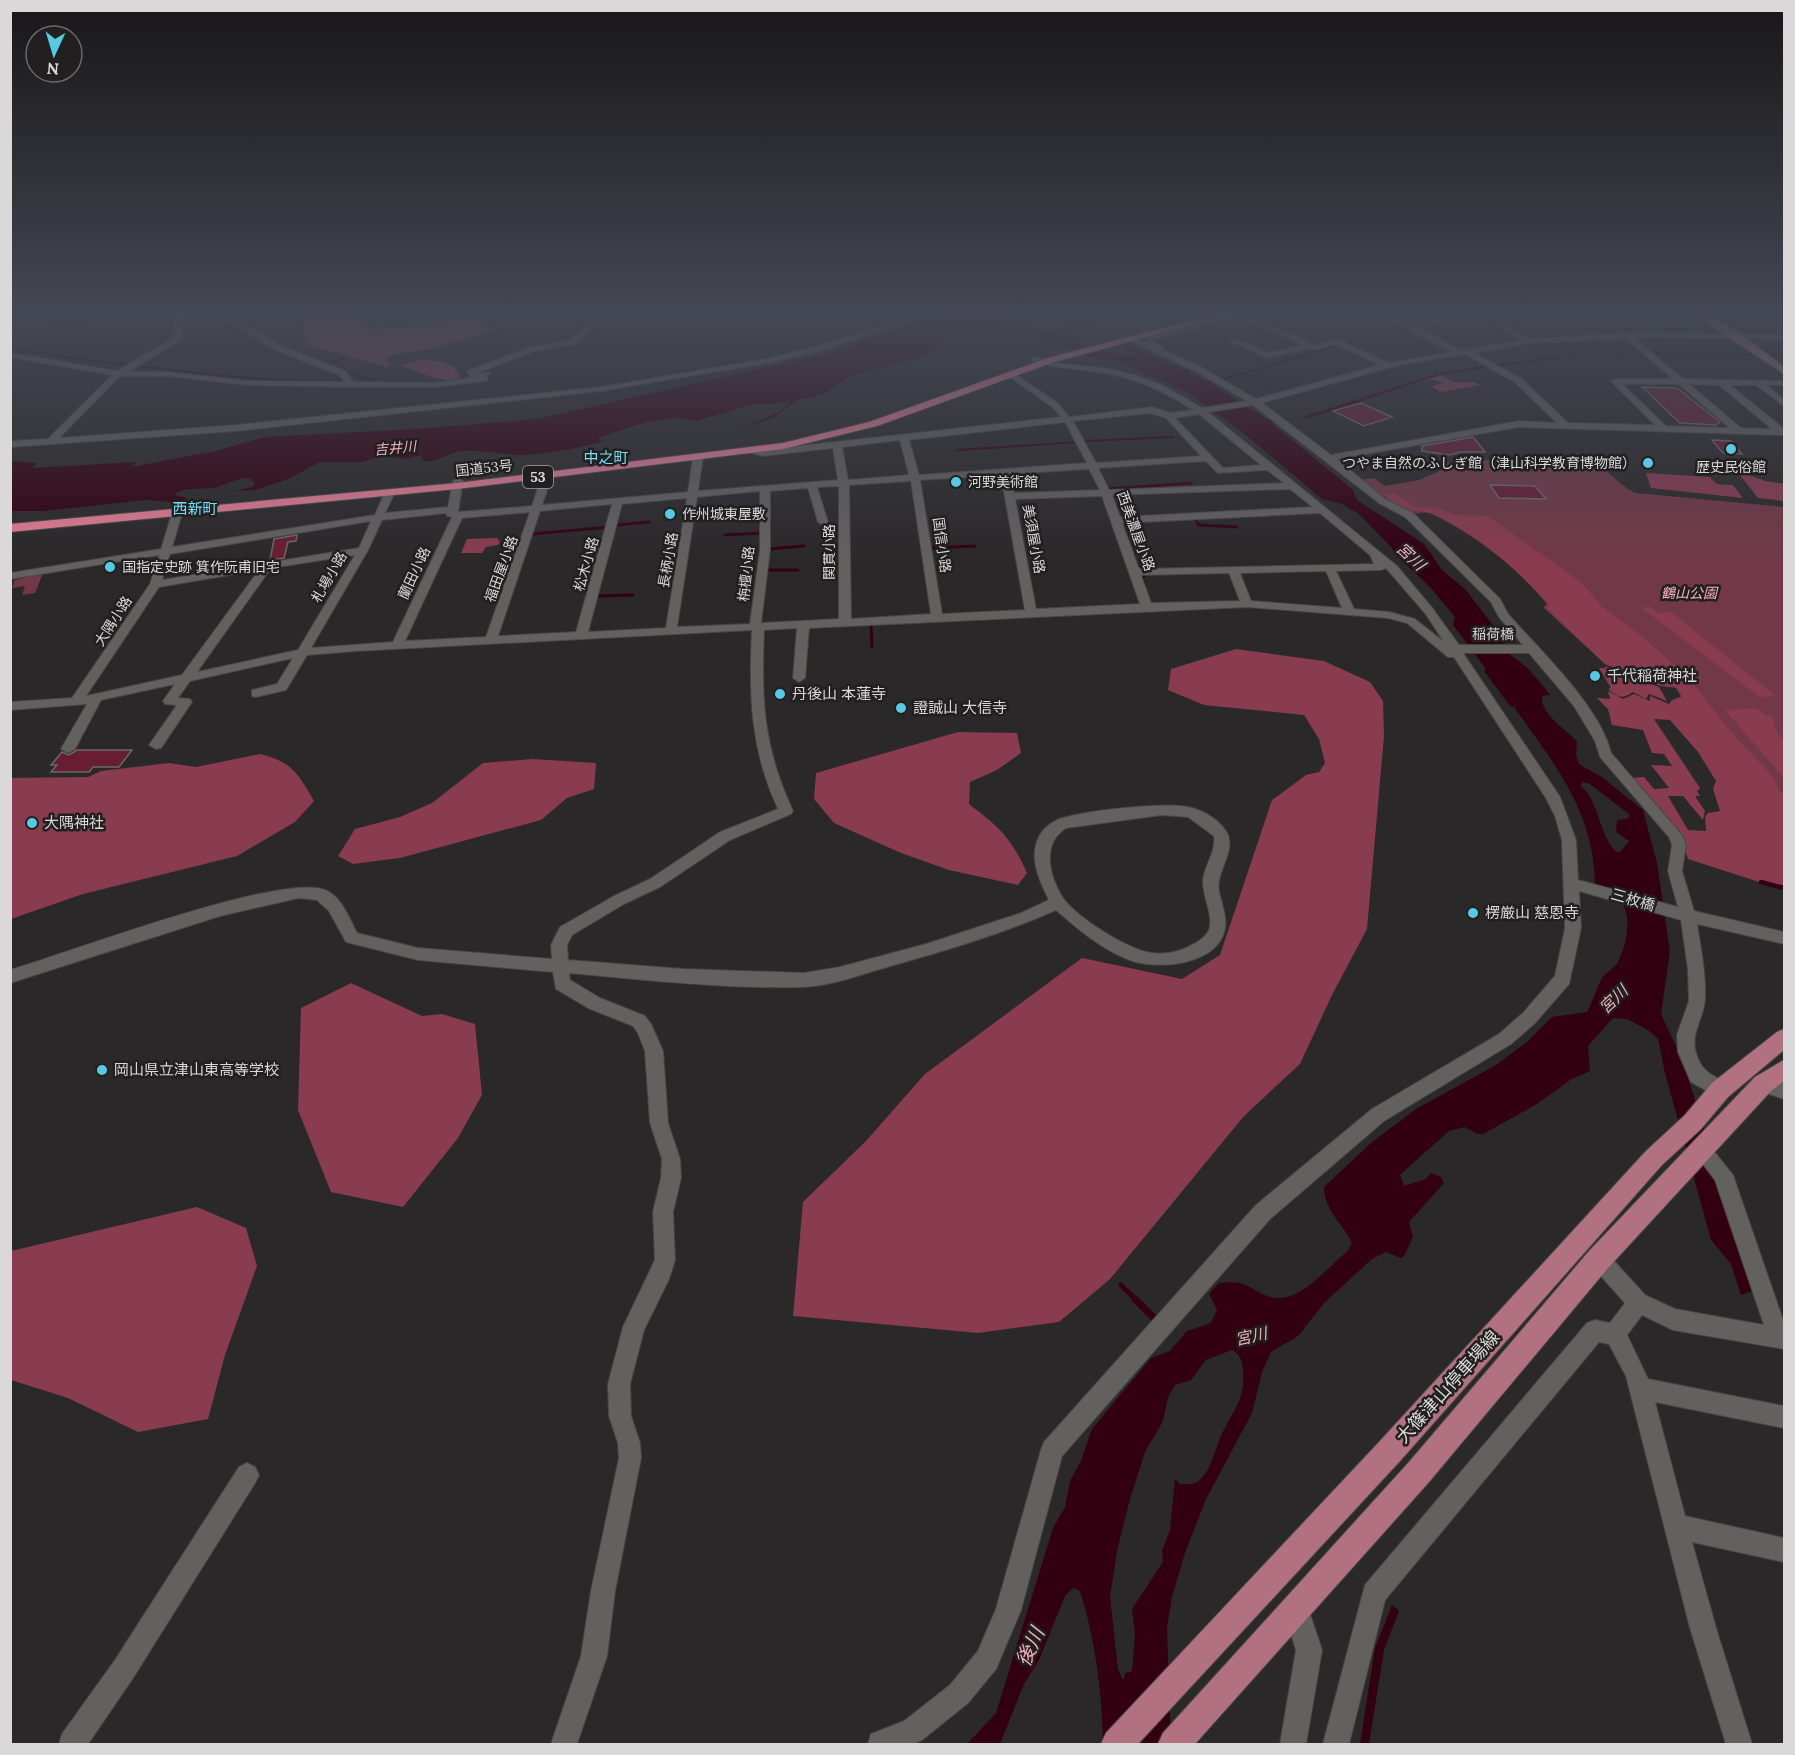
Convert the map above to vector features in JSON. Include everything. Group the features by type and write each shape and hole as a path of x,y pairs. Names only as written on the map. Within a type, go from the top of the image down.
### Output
{"highway":[{"name":"国道53号","path":"10,525 390,492 736,448 806,436 875,418 939,396"},
{"name":"国道53号","path":"177,510 547,476 748,451 808,441 873,424 948,396"}],"main road":[{"name":"大篠津山停車場線","path":"1117,1744 1266,1585 1654,1158 1694,1122 1720,1090 1785,1038"},
{"name":"大篠津山停車場線","path":"1174,1744 1426,1464 1599,1259 1702,1151 1774,1087 1785,1069"}],"street":[{"path":"51,441 96,396"},
{"path":"10,444 289,423 538,396"},
{"path":"1039,396 1067,418"},
{"path":"881,1744 913,1731 959,1694 987,1660 1008,1610 1052,1450 1263,1212 1378,1115 1505,1039 1529,1018 1563,979 1573,928 1576,884 1569,840 1562,816 1553,797 1494,706 1410,586 1322,510 1179,396"},
{"path":"1244,396 1329,458 1382,501 1409,515 1496,601 1503,615 1579,704 1612,763 1675,835 1679,845 1675,872 1686,915 1697,1001 1686,1035 1687,1052 1697,1076 1720,1090"},
{"path":"1168,416 1255,402 1277,396"},
{"path":"1535,396 1564,424"},
{"path":"1630,396 1663,428"},
{"path":"1698,396 1738,430"},
{"path":"1738,396 1779,431 1785,441"},
{"path":"748,451 763,453 1152,410 1168,416 1221,471 1268,467"},
{"name":"西美濃屋小路","path":"1067,418 1095,466 1147,607"},
{"path":"1329,458 1510,425 1564,424 1779,431"},
{"name":"国信小路","path":"904,437 916,478 937,616"},
{"name":"関貫小路","path":"837,445 844,483 845,621"},
{"name":"長柄小路","path":"671,630 698,457"},
{"path":"10,576 379,517 538,508 765,488 1206,458"},
{"name":"美須屋小路","path":"1005,472 1031,613"},
{"name":"福田屋小路","path":"491,639 538,508 547,476"},
{"name":"蘭田小路","path":"398,644 455,512 457,483"},
{"path":"812,485 814,501 819,506 823,522"},
{"path":"1011,496 1292,486"},
{"name":"栴檀小路","path":"559,964 559,945 566,931 619,900 655,883 725,836 786,811 772,785 756,717 757,627 765,549 765,488"},
{"name":"札場小路","path":"256,693 282,687 363,550 390,492"},
{"name":"松木小路","path":"581,635 618,501"},
{"name":"大隅小路","path":"76,702 155,584 177,510"},
{"path":"1116,520 1322,510"},
{"path":"155,584 363,550"},
{"path":"1134,572 1381,567 1375,555"},
{"path":"156,745 186,702 169,700 268,565"},
{"path":"1330,569 1349,611"},
{"path":"1233,570 1247,604"},
{"path":"10,706 76,702 303,652 491,639 1147,607 1247,604 1349,611 1405,618 1456,651"},
{"path":"799,678 803,625"},
{"name":"稲荷橋","path":"1456,651 1531,649"},
{"path":"69,748 96,698"},
{"path":"1150,811 1189,812 1215,828 1221,837 1221,853 1212,870 1210,885 1219,923 1216,934 1207,946 1179,958 1150,961 1124,952 1095,934 1058,903 1047,880 1042,843 1049,830 1062,824 1150,811"},
{"name":"三枚橋","path":"1576,884 1686,915 1785,938"},
{"path":"10,978 131,937 272,896 301,892 320,893 331,903 352,938 370,945 418,954 683,976 804,980 840,974 926,950 1026,917 1058,903"},
{"path":"559,964 562,984 568,990 639,1021 651,1038 659,1123 672,1169 663,1212 663,1266 633,1327 619,1384 620,1416 629,1443 630,1458 603,1591 594,1656 564,1744"},
{"path":"1702,1151 1723,1175 1782,1339"},
{"path":"1599,1259 1638,1302 1673,1319 1782,1339"},
{"path":"1615,1334 1638,1302"},
{"path":"1336,1744 1374,1594 1595,1331 1615,1334"},
{"path":"1615,1334 1636,1373 1676,1526 1739,1744"},
{"path":"1639,1388 1785,1417"},
{"path":"72,1744 124,1670 247,1475"},
{"path":"1676,1526 1785,1550"},
{"path":"1286,1621 1309,1650 1293,1744"}],"green space":[{"name":"鶴山公園","path":"1479,460 1588,462 1595,464 1636,493 1784,507 1784,884 1676,688 1660,686 1605,664 1543,607 1547,604 1522,577 1480,542 1432,514 1410,513 1396,507 1360,480 1374,478 1385,486 1419,480 1444,469 1444,463"},
{"path":"43,573 35,593 22,595 25,586 12,588 15,580"}],"shaded area":[{"path":"1736,470 1765,481 1784,484 1784,501 1758,498"},
{"path":"1646,473 1710,477 1717,484 1733,485 1743,498 1651,488"},
{"path":"1395,493 1415,507 1437,508 1455,515 1488,516 1583,584 1602,607 1639,634 1686,675 1732,733 1773,777 1784,798 1784,890 1688,859 1681,837 1629,778 1644,777 1654,789 1669,788 1651,765 1672,766 1664,754 1652,753 1643,730 1612,725 1608,709 1597,698 1610,699 1608,691 1623,699 1634,694 1650,701 1650,696 1669,704 1672,700 1683,696 1676,687 1659,685 1605,664 1546,607 1549,605 1498,555 1469,534 1438,516 1402,507 1385,494","holes":["1654,719 1670,720 1698,752 1716,781 1713,789 1720,811 1708,813 1705,817 1706,831 1688,830 1668,796 1683,796 1703,820 1705,811 1695,796 1700,796 1697,791 1700,788"]},
{"path":"497,538 500,542 498,545 486,547 482,553 461,553 467,539"},
{"path":"1649,606 1657,613 1671,612 1776,696 1759,697 1642,608"},
{"path":"1236,649 1324,661 1370,682 1383,701 1384,736 1367,929 1332,995 1300,1064 1244,1116 1110,1279 1059,1322 978,1333 793,1316 803,1202 866,1141 925,1074 1082,958 1182,979 1220,955 1272,800 1306,775 1319,772 1325,763 1319,739 1304,715 1204,705 1168,690 1171,669"},
{"path":"1605,666 1659,687 1667,701 1649,694 1646,699 1633,692 1623,697 1617,696 1608,689 1611,688 1599,668 1606,668"},
{"path":"1756,708 1767,716 1772,715 1776,730 1784,742 1784,778 1725,710"},
{"path":"958,732 1017,733 1021,753 997,770 970,782 969,804 1010,841 1027,873 1018,885 949,870 901,853 834,823 814,799 816,773"},
{"path":"260,754 280,761 293,770 314,801 295,822 237,856 83,894 11,919 10,778 88,777 101,771 169,763 196,767"},
{"path":"533,759 596,763 594,789 567,798 541,820 400,858 353,864 338,856 355,829 400,817 432,803 483,763"},
{"path":"351,983 422,1016 442,1014 475,1024 482,1095 458,1138 403,1207 331,1192 298,1110 301,1008"},
{"path":"197,1207 246,1228 257,1266 225,1355 208,1419 138,1432 68,1398 11,1380 11,1251"}],"water":[{"name":"吉井川","path":"640,396 816,396 797,400 775,417 737,431 781,411 790,402 751,405 696,421 677,418 647,422 599,437 601,442 546,453 520,455 471,451 457,452 430,461 421,459 422,455 406,459 382,456 362,462 320,462 288,479 255,490 235,491 252,487 255,483 250,478 212,488 184,490 174,495 187,498 183,503 145,500 45,511 11,511 11,461 37,463 32,468 136,462 131,467 215,451 265,437 414,429 537,419"},
{"path":"1192,396 1230,396 1274,421 1270,422 1352,489 1357,500 1424,544 1442,570 1465,589 1505,641 1503,648 1529,669 1550,695 1542,696 1545,710 1577,742 1576,755 1579,764 1603,778 1643,810 1657,863 1670,951 1661,1014 1682,1059 1756,1290 1741,1295 1731,1264 1711,1240 1665,1073 1658,1039 1648,1030 1627,1019 1613,1018 1588,1046 1590,1071 1570,1080 1537,1104 1483,1134 1478,1134 1465,1127 1449,1131 1400,1175 1404,1186 1426,1179 1431,1173 1441,1177 1444,1183 1409,1222 1413,1237 1404,1256 1401,1258 1386,1252 1372,1259 1325,1302 1298,1336 1271,1352 1262,1372 1252,1413 1206,1499 1185,1553 1172,1597 1167,1628 1171,1744 1103,1744 1100,1688 1095,1652 1082,1597 1079,1590 1073,1588 1065,1596 1039,1660 1024,1684 1000,1744 967,1744 996,1713 1053,1528 1065,1507 1070,1481 1081,1461 1092,1429 1151,1358 1170,1351 1187,1331 1211,1323 1217,1310 1209,1294 1219,1283 1240,1283 1267,1296 1278,1298 1289,1296 1311,1284 1348,1251 1352,1243 1330,1210 1324,1187 1372,1142 1416,1109 1496,1065 1528,1041 1552,1017 1587,1012 1602,978 1618,962 1626,939 1627,922 1624,906 1619,900 1595,885 1588,834 1570,790 1544,749 1514,707 1511,707 1484,671 1486,669 1453,625 1455,617 1430,587 1395,554 1359,514 1342,504 1322,499 1241,431","holes":["1582,782 1590,784 1630,815 1627,819 1617,820 1616,832 1629,841 1620,852 1616,852 1605,835 1592,800 1581,786","1232,1350 1237,1353 1243,1366 1240,1400 1223,1431 1210,1466 1204,1475 1199,1481 1191,1484 1180,1484 1175,1479 1170,1530 1162,1551 1163,1562 1132,1609 1135,1634 1132,1671 1126,1673 1123,1680 1118,1669 1110,1597 1117,1551 1145,1452 1163,1421 1168,1397 1175,1385 1191,1380 1206,1360"]},
{"path":"1368,396 1377,396 1307,419 1302,417"},
{"path":"1392,1605 1399,1611 1384,1650 1369,1744 1360,1744 1375,1648"}],"building":[{"path":"1651,396 1687,396 1720,422 1716,425 1680,423"},
{"path":"1361,403 1392,417 1364,426 1333,411"},
{"path":"1473,437 1485,452 1461,452 1449,455 1422,451 1422,446"},
{"path":"1712,440 1731,441 1742,454 1723,453"},
{"path":"1490,485 1535,486 1546,499 1499,498"},
{"path":"297,535 296,541 288,542 284,558 270,560 274,539"},
{"path":"77,750 132,750 119,767 93,767 89,772 51,772 57,765 51,765 62,752 69,755"}],"waterway":[{"path":"1085,441 1173,437"},
{"path":"958,450 1078,442"},
{"path":"1107,489 1191,483"},
{"path":"1194,518 1199,525 1237,527"},
{"path":"617,525 649,522"},
{"path":"533,534 609,527"},
{"path":"725,535 761,533"},
{"path":"769,549 804,546"},
{"path":"930,548 975,546"},
{"path":"765,570 798,570"},
{"path":"1145,587 1142,577 1148,573"},
{"path":"597,596 633,595"},
{"path":"871,624 872,647"},
{"path":"1761,882 1784,888"},
{"path":"1121,1285 1153,1317"}],"place":[{"name":"歴史民俗館","path":"1731,449"},
{"name":"つやま自然のふしぎ館（津山科学教育博物館）","path":"1648,463"},
{"name":"河野美術館","path":"956,482"},
{"name":"作州城東屋敷","path":"670,514"},
{"name":"国指定史跡 箕作阮甫旧宅","path":"110,567"},
{"name":"千代稲荷神社","path":"1595,676"},
{"name":"丹後山 本蓮寺","path":"780,694"},
{"name":"證誠山 大信寺","path":"901,708"},
{"name":"大隅神社","path":"32,823"},
{"name":"楞厳山 慈恩寺","path":"1473,913"},
{"name":"岡山県立津山東高等学校","path":"102,1070"}],"district":[{"name":"中之町","path":"606,458"},
{"name":"西新町","path":"195,509"}],"water label":[{"name":"宮川","path":"1411,556"},
{"name":"宮川","path":"1613,999"},
{"name":"宮川","path":"1251,1336"},
{"name":"後川","path":"1030,1647"}]}
